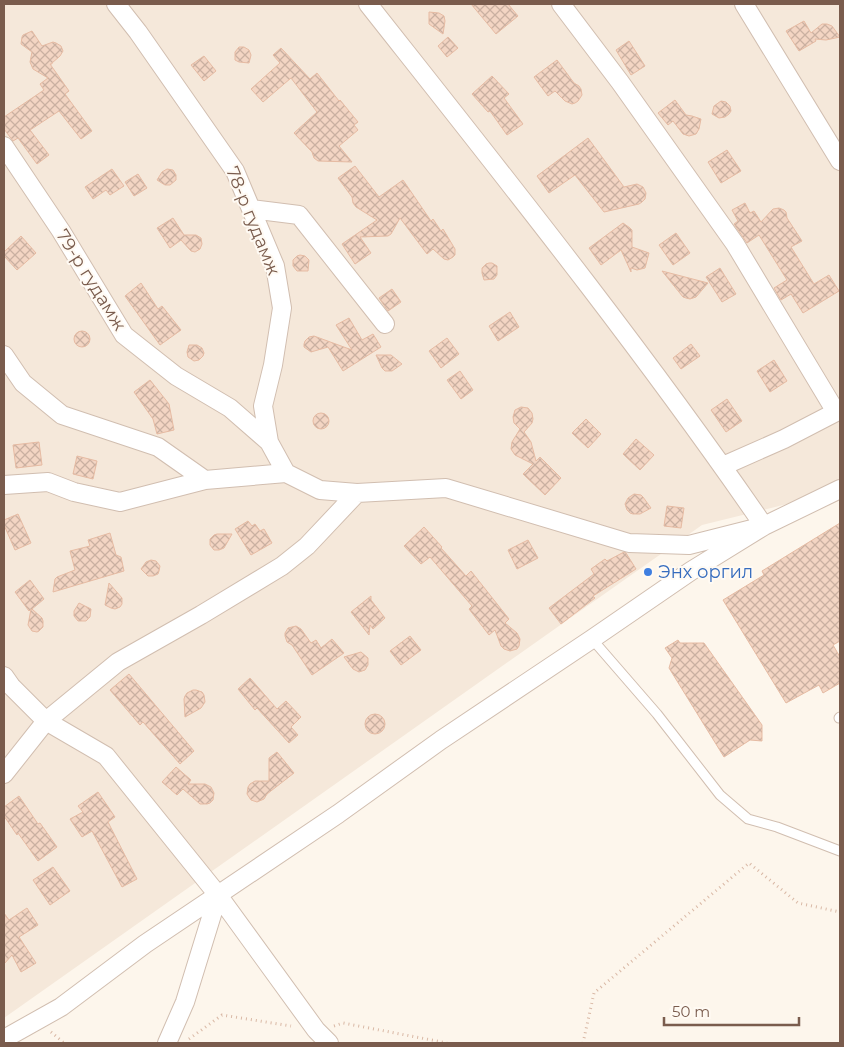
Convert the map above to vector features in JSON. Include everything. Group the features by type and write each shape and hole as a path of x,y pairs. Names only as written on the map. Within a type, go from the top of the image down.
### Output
{"street":[{"name":"78-р гудамж","path":"116,4 138,32 235,171 275,266 282,308 273,366 263,406 269,442"},
{"path":"368,4 544,226 723,466 764,526"},
{"path":"561,4 626,90 735,244 838,411 784,439 723,466"},
{"path":"744,4 840,161"},
{"name":"79-р гудамж","path":"4,146 61,231 124,335 176,376 230,408 269,442 286,473"},
{"path":"251,209 299,215 385,324"},
{"path":"4,355 23,383 62,415 158,446 205,480"},
{"path":"4,485 48,482 74,492 120,502 205,480 286,473 320,490 357,493 446,488 629,543 690,546 764,526"},
{"path":"4,1039 61,1007 145,944 338,814 441,740 691,571 764,526 840,489"},
{"path":"4,774 46,721 118,662 202,615 282,566 307,546 357,493"},
{"path":"4,676 11,686 46,721 106,756 218,895 316,1030 329,1043"},
{"path":"167,1043 185,1002 218,895"}],"lane":[{"path":"592,639 657,714 720,795 748,819 777,827 840,850"}],"path":[{"path":"583,1043 594,993 749,863 798,903 840,912"}],"shaded area":[{"path":"4,4 840,4 840,491 702,525 4,1018"}],"building":[{"path":"471,4 508,4 518,16 496,34"},
{"path":"429,12 439,13 444,16 443,34 429,24"},
{"path":"804,21 811,33 822,24 827,24 832,26 840,37 826,40 815,39 816,41 799,51 786,31"},
{"path":"32,31 42,46 53,42 61,46 63,51 60,56 50,64 69,91 65,94 92,131 81,139 59,111 30,130 49,155 37,164 18,138 13,141 4,129 4,117 44,90 40,84 48,78 33,69 30,62 32,52 21,44 23,35"},
{"path":"448,37 458,48 447,57 438,46"},
{"path":"629,41 645,66 631,75 616,50"},
{"path":"239,47 249,50 251,55 249,63 235,60 235,52"},
{"path":"281,48 310,79 317,73 358,122 354,125 358,130 339,146 352,162 318,161 294,133 317,112 291,78 263,102 251,89 280,63 273,55"},
{"path":"204,56 216,71 204,81 191,65"},
{"path":"557,60 574,83 581,89 582,95 575,103 572,104 565,101 555,91 548,96 534,77"},
{"path":"492,76 509,94 504,98 523,124 507,135 490,111 488,112 472,94"},
{"path":"675,100 686,115 701,119 696,134 689,136 683,134 673,121 668,125 658,113"},
{"path":"721,101 726,102 730,106 731,111 725,117 719,118 712,114 714,106"},
{"path":"588,138 624,187 637,184 643,187 646,193 645,199 642,202 604,212 575,175 549,193 537,176"},
{"path":"727,150 741,171 721,183 708,162"},
{"path":"355,166 379,197 403,180 431,221 433,219 441,231 443,229 455,249 455,255 448,260 444,259 433,249 427,254 400,218 388,236 360,237 371,253 355,264 342,244 377,220 356,207 352,197 338,178"},
{"path":"112,169 124,186 110,195 106,190 93,199 85,187"},
{"path":"167,169 173,170 176,175 176,180 170,185 165,185 157,180 162,172"},
{"path":"138,174 147,188 134,196 125,182"},
{"path":"745,203 750,213 754,211 761,222 773,209 779,208 784,210 802,241 791,247 814,284 829,275 839,291 803,313 791,294 781,300 774,288 787,280 759,235 747,243 734,224 738,221 732,210"},
{"path":"173,218 184,235 196,235 201,238 202,244 200,249 195,252 191,251 181,240 170,248 157,228"},
{"path":"623,223 632,230 632,247 649,253 645,268 637,270 631,268 631,272 621,250 601,265 589,248"},
{"path":"676,233 690,253 673,265 659,245"},
{"path":"21,236 36,253 17,270 4,256 4,252"},
{"path":"300,255 305,256 309,260 308,271 297,271 293,266 293,260"},
{"path":"489,263 497,266 497,275 494,279 484,280 482,268"},
{"path":"720,268 736,294 722,302 706,277"},
{"path":"662,271 708,283 696,297 686,298 683,297"},
{"path":"141,283 158,309 162,306 181,330 160,345 125,296"},
{"path":"392,289 401,302 388,311 379,298"},
{"path":"510,312 519,327 498,341 489,326"},
{"path":"349,318 362,340 373,334 381,347 343,371 328,347 311,352 304,347 305,341 309,337 314,336 352,350 336,325"},
{"path":"79,331 85,331 90,336 88,345 79,347 74,342 74,336"},
{"path":"447,338 459,354 441,368 429,351"},
{"path":"691,344 700,356 681,369 673,358"},
{"path":"189,345 197,345 202,348 204,353 199,360 194,361 188,357"},
{"path":"376,355 391,355 402,364 392,371 385,371"},
{"path":"774,360 787,381 770,392 757,371"},
{"path":"460,371 473,390 461,399 447,380"},
{"path":"150,380 169,404 174,430 157,434 153,419 134,392"},
{"path":"727,399 742,421 726,432 711,410"},
{"path":"521,407 528,408 532,413 532,423 524,432 531,442 536,461 540,457 561,478 545,495 523,474 533,464 515,455 511,449 512,442 520,429 514,423 513,417 515,410"},
{"path":"318,413 324,413 329,418 327,427 318,429 313,424 313,418"},
{"path":"586,419 601,434 588,448 572,433"},
{"path":"636,439 654,455 640,470 623,454"},
{"path":"39,442 42,465 16,468 13,445"},
{"path":"77,456 97,461 93,479 73,474"},
{"path":"634,494 641,495 651,508 640,514 630,513 625,504 628,498"},
{"path":"667,506 684,508 681,528 664,526"},
{"path":"18,514 31,543 15,550 4,525 4,520"},
{"path":"248,521 252,526 255,524 260,531 264,529 272,543 251,555 235,529"},
{"path":"840,523 840,641 833,645 840,657 840,683 823,693 819,685 786,703 723,600 764,575 762,571"},
{"path":"424,527 466,576 471,571 509,619 505,623 517,633 520,639 517,649 510,651 504,649 495,630 489,635 469,609 472,606 430,557 421,564 404,546"},
{"path":"110,533 116,555 121,557 124,571 53,592 57,577 75,570 70,551 90,546 88,540"},
{"path":"217,534 232,534 224,548 214,550 210,545 210,539"},
{"path":"528,540 538,558 517,569 508,550"},
{"path":"624,552 636,569 593,596 595,598 561,624 549,608 594,574 591,569 605,559 607,561"},
{"path":"156,561 160,566 158,574 148,576 141,569 146,562"},
{"path":"30,580 44,599 32,609 43,621 43,627 37,632 32,631 28,625 31,609 29,611 15,592"},
{"path":"109,583 122,598 122,604 115,609 105,605"},
{"path":"371,596 371,600 385,618 373,629 370,625 369,635 351,612"},
{"path":"79,603 91,609 90,617 86,621 78,621 74,616 74,611"},
{"path":"296,626 301,629 311,643 316,640 321,648 332,639 344,653 312,675 292,645 287,642 285,636 288,628"},
{"path":"410,636 421,650 401,665 390,651"},
{"path":"678,640 680,643 704,643 762,725 762,741 750,740 724,757 669,668 672,658 665,648"},
{"path":"361,652 368,658 368,665 365,670 359,672 353,669 344,657"},
{"path":"129,674 194,751 180,764 143,722 140,725 110,690"},
{"path":"250,678 277,709 286,701 301,717 291,727 298,735 289,743 257,708 255,710 238,689"},
{"path":"193,690 202,692 205,702 201,708 185,717 184,699 187,693"},
{"path":"371,714 379,714 385,720 385,728 379,734 371,734 365,728 365,720"},
{"path":"277,752 294,773 267,794 264,799 257,802 251,800 247,794 248,787 255,781 269,781 269,758"},
{"path":"176,767 191,780 188,784 205,784 211,787 214,793 213,800 207,804 200,804 183,789 177,795 162,782"},
{"path":"98,792 115,817 108,822 137,879 122,887 92,831 82,837 70,819 83,812 78,806"},
{"path":"19,796 57,847 38,861 4,816 4,807"},
{"path":"53,867 70,891 50,905 33,880"},
{"path":"27,908 38,925 19,937 36,963 21,972 12,955 4,964 4,913 9,920"}],"place":[{"name":"Энх оргил","path":"648,572"}]}
